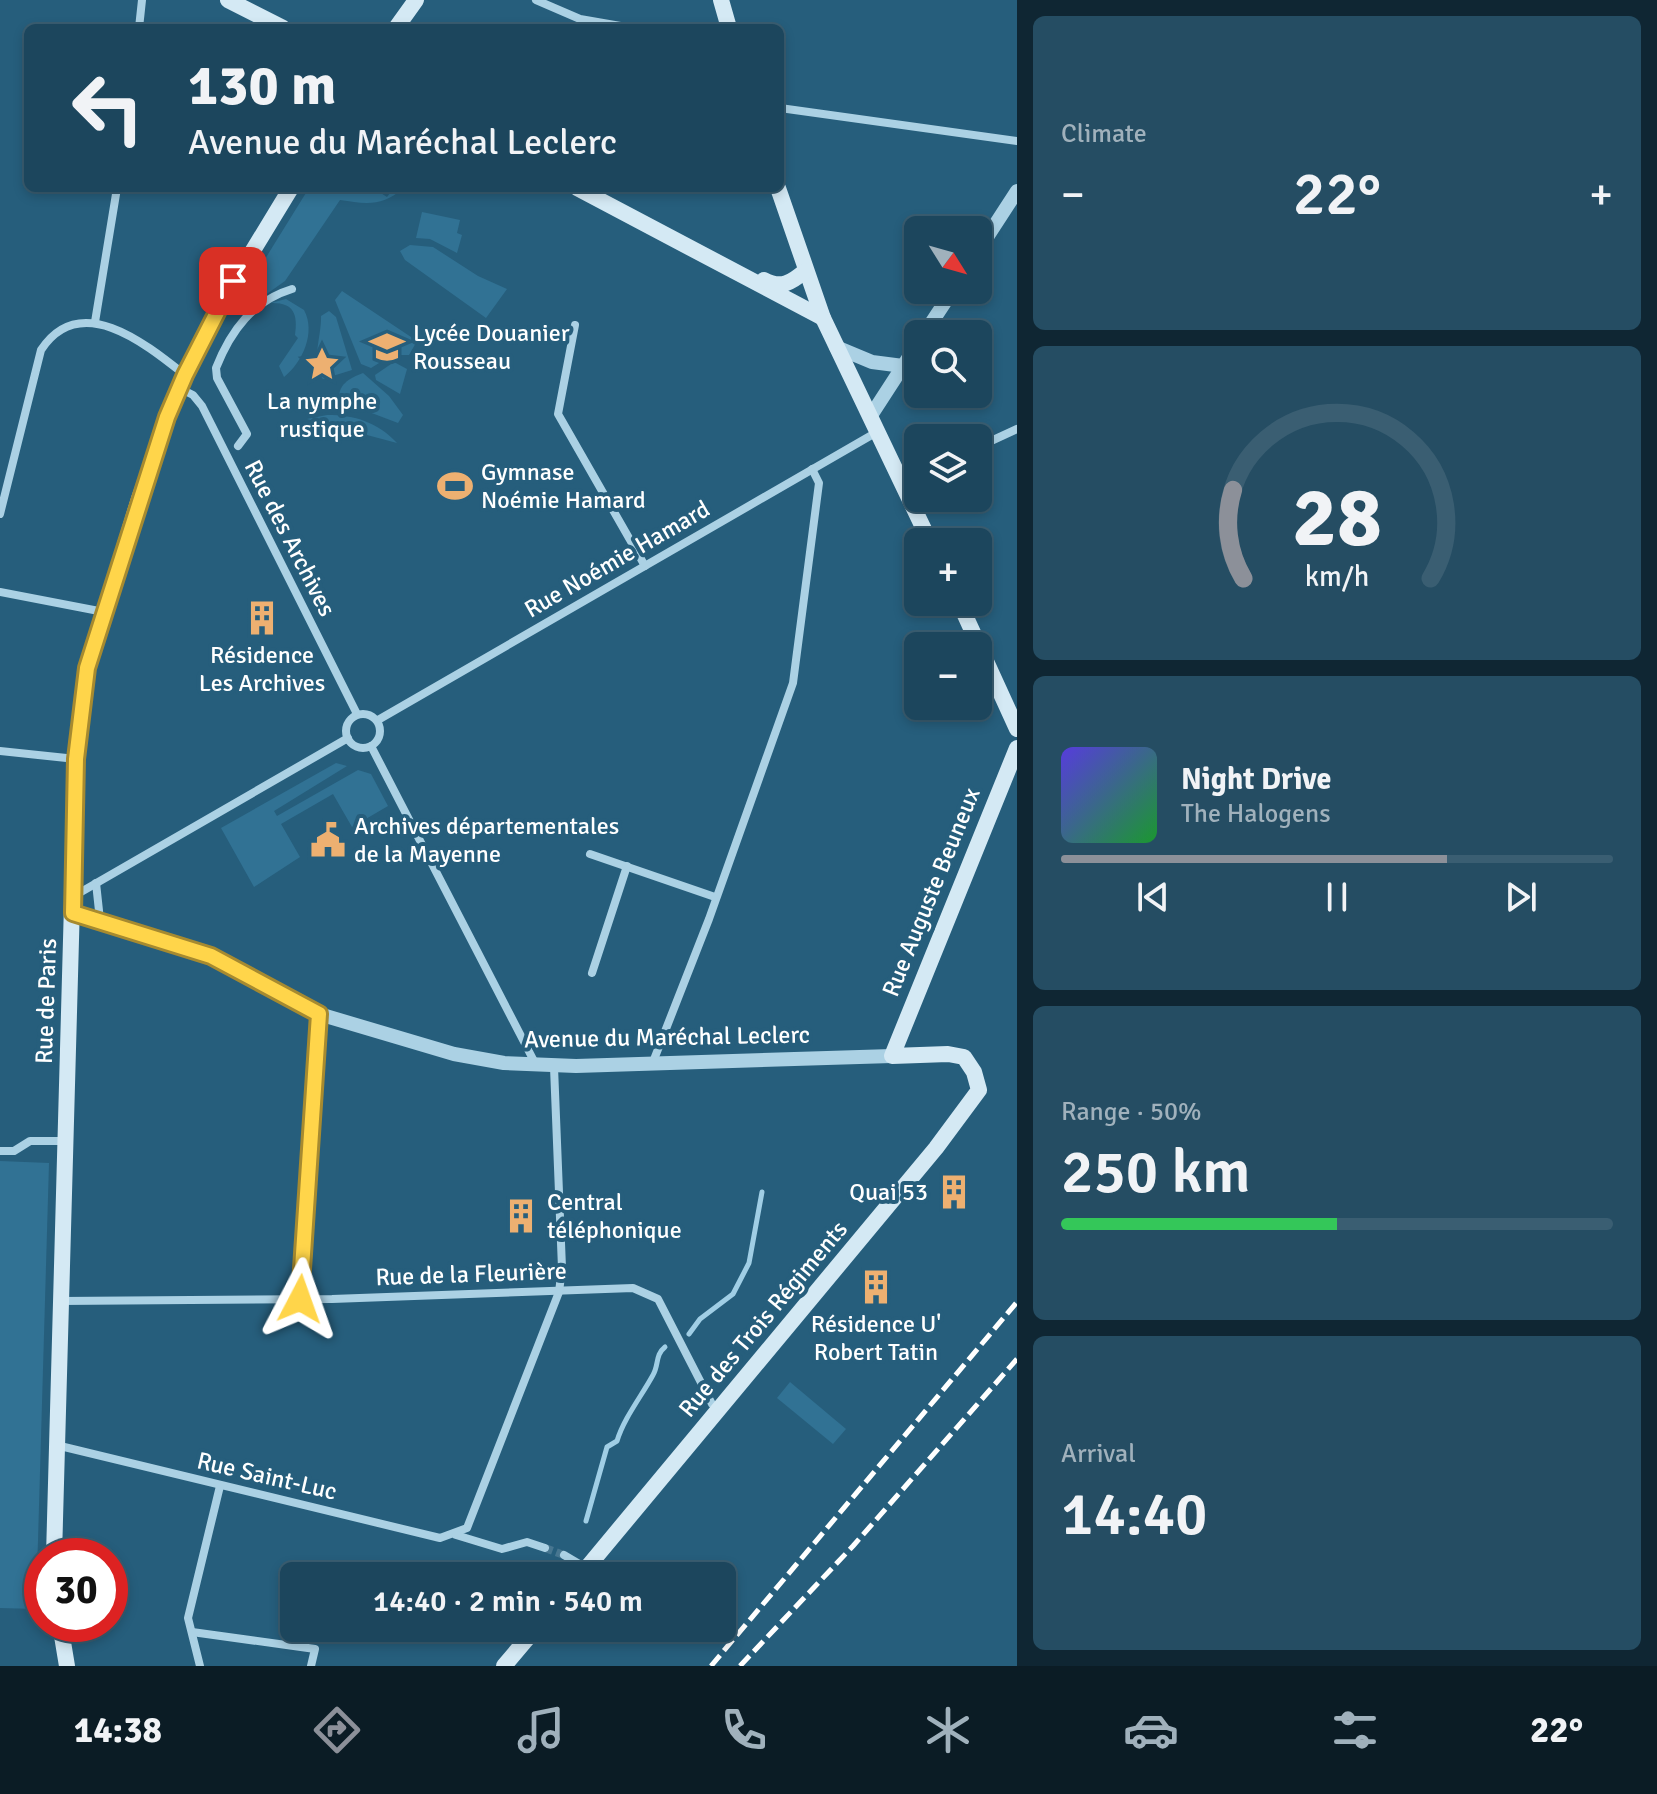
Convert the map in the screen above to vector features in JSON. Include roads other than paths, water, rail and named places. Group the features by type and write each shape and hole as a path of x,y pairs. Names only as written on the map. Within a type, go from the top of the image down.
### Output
{"main road":[{"path":"228,0 275,24"},
{"path":"399,24 416,0"},
{"path":"721,0 728,24"},
{"name":"Rue de Paris","path":"54,1538 76,759 87,668 139,499 182,381 258,238 288,192"},
{"path":"585,192 823,318"},
{"path":"779,192 823,318 923,528"},
{"path":"726,267 737,265 775,286 794,281 805,271"},
{"path":"965,616 1017,729"},
{"name":"Rue Auguste Beuneux","path":"892,1056 1017,748"},
{"name":"Avenue du Maréchal Leclerc","path":"892,1056 964,1057 974,1072 979,1090"},
{"name":"Rue des Trois Régiments","path":"591,1562 936,1148 979,1090"},
{"path":"63,1642 67,1666"},
{"path":"504,1666 524,1642"}],"street":[{"path":"139,24 142,0"},
{"path":"536,0 580,19 609,24"},
{"path":"784,109 1017,141"},
{"path":"992,229 1017,191"},
{"path":"0,514 41,350 58,332 82,322 95,322 116,192"},
{"path":"238,446 247,434 217,378 216,368 247,314 261,302 292,289"},
{"name":"Rue des Archives","path":"95,322 124,332 182,381 202,406 357,714"},
{"path":"575,325 558,414 645,566"},
{"path":"836,347 872,362 903,366 873,424"},
{"name":"Rue Noémie Hamard","path":"378,720 812,469 873,424"},
{"path":"992,441 1017,429"},
{"path":"653,1062 793,683 819,483 812,469"},
{"path":"0,592 104,612"},
{"path":"357,714 368,714 378,720 380,735 371,746 360,748 348,738 346,727 357,714"},
{"path":"74,905 96,883 348,738"},
{"path":"371,746 536,1066"},
{"path":"0,751 76,759"},
{"path":"590,854 715,897"},
{"path":"592,973 627,866"},
{"path":"96,883 100,920"},
{"name":"Avenue du Maréchal Leclerc","path":"74,905 100,920 211,956 319,1014 454,1054 554,1067 892,1056"},
{"path":"300,1299 319,1014"},
{"path":"456,1535 467,1528 559,1292 562,1268 554,1067"},
{"path":"0,1151 14,1151 30,1141 65,1141"},
{"name":"Rue de la Fleurière","path":"60,1301 300,1299 633,1288 658,1299 712,1404 719,1409"},
{"name":"Rue Saint-Luc","path":"56,1445 440,1538 456,1535 502,1549 527,1542 545,1548"},
{"path":"200,1666 188,1618 220,1486"},
{"path":"564,1555 572,1562"},
{"path":"192,1632 315,1649 311,1666"}],"waterway":[{"path":"689,1334 700,1319 733,1294 749,1263 762,1192"},
{"path":"586,1521 607,1447 617,1441 665,1347"}],"tunnel":[{"path":"545,1548 564,1555"}],"railway":[{"path":"711,1666 1017,1302"},
{"path":"740,1666 853,1546 1017,1359"}],"place":[{"name":"Lycée Douanier Rousseau","path":"387,347"},
{"name":"La nymphe rustique","path":"322,364"},
{"name":"Gymnase Noémie Hamard","path":"455,486"},
{"name":"Résidence Les Archives","path":"262,618"},
{"name":"Archives départementales de la Mayenne","path":"328,840"},
{"name":"Quai 53","path":"954,1192"},
{"name":"Central téléphonique","path":"521,1216"},
{"name":"Résidence U' Robert Tatin","path":"876,1287"}]}
